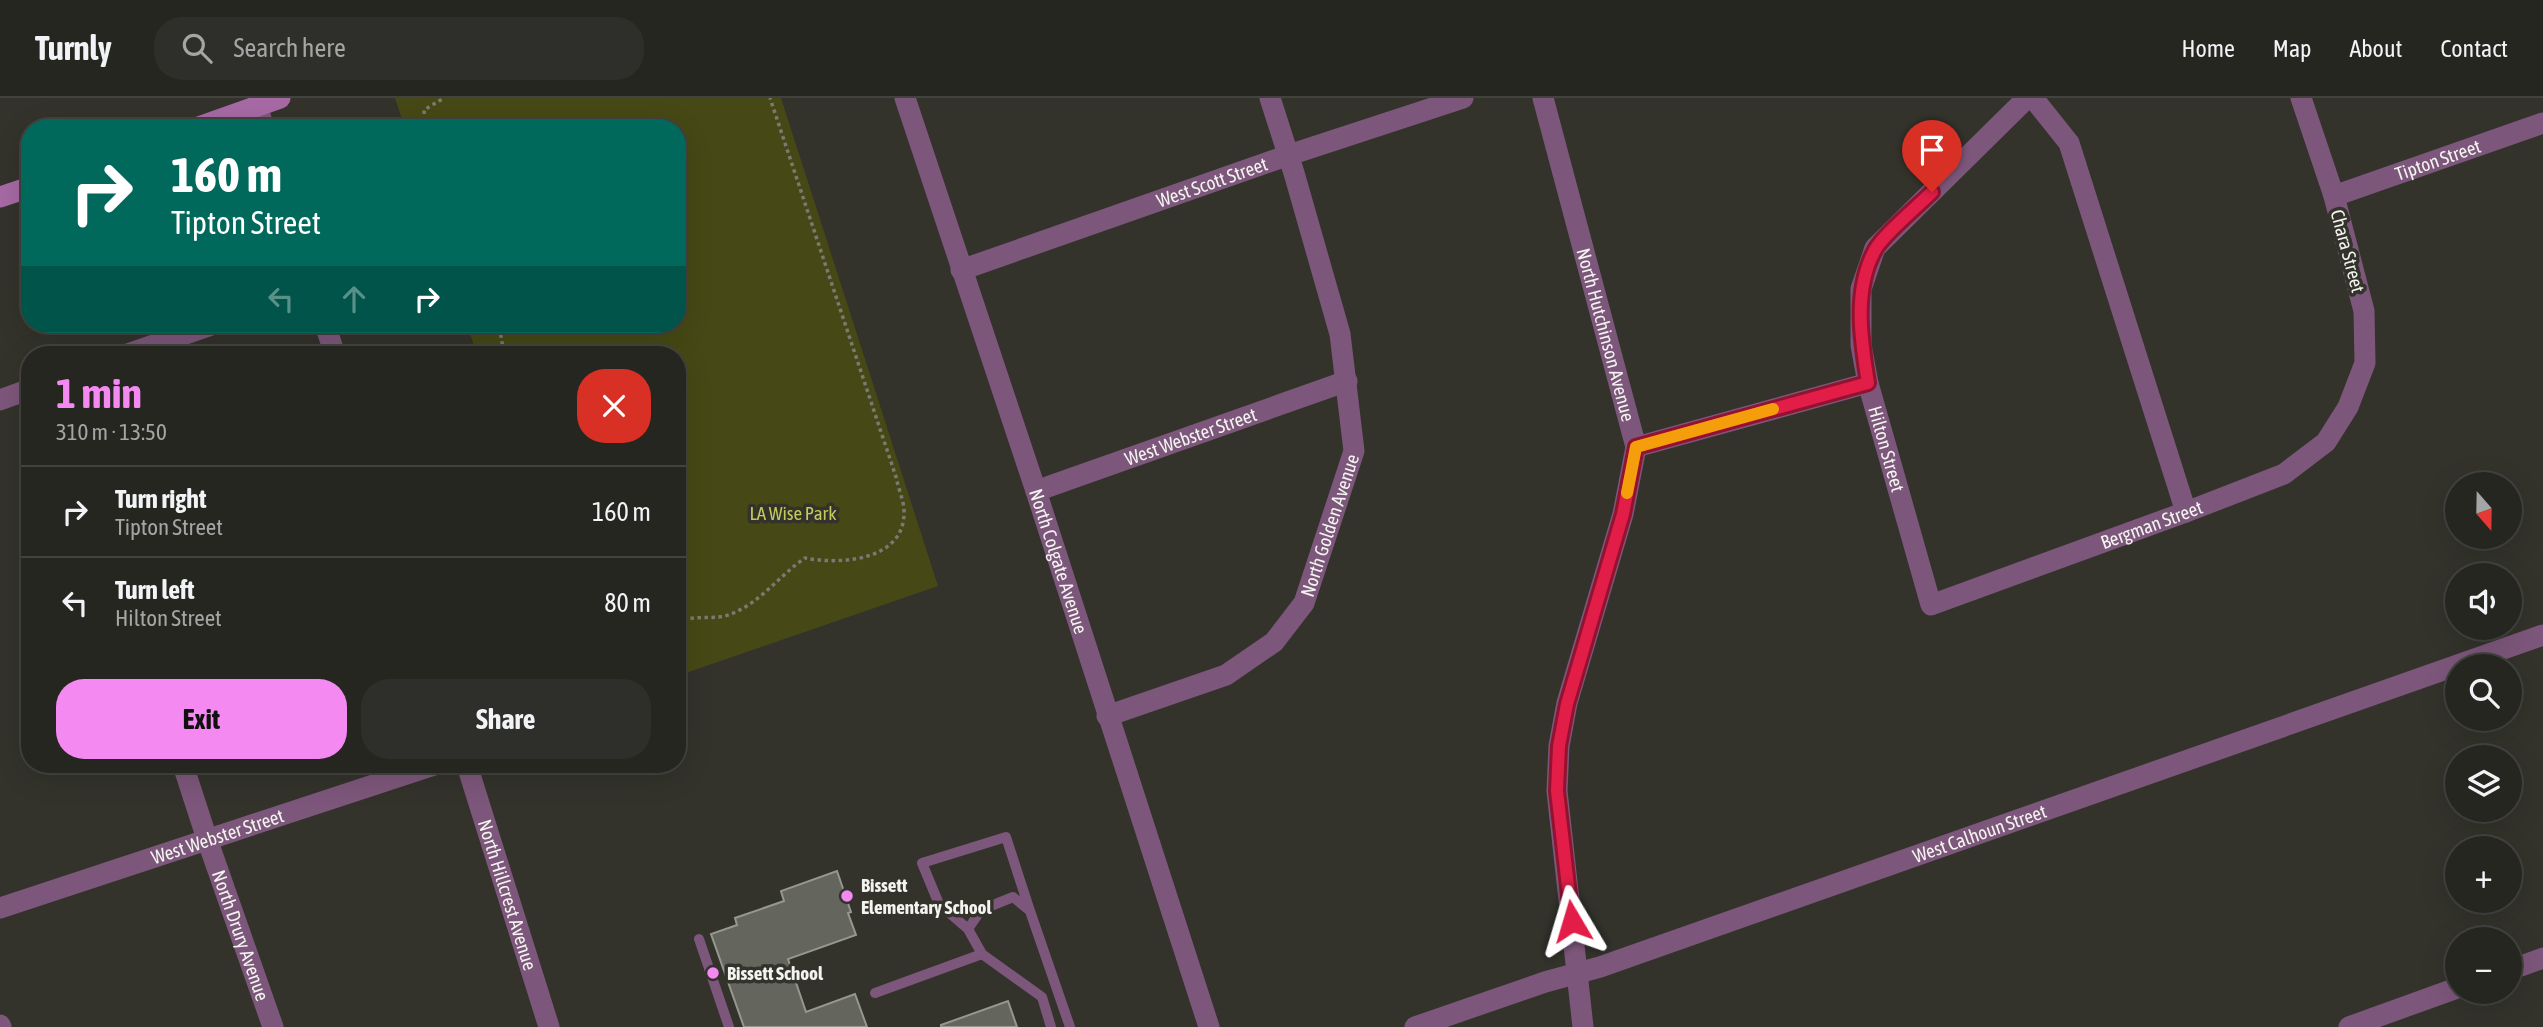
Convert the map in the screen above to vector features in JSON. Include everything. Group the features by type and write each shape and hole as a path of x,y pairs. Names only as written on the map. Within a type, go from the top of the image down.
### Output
{"street":[{"path":"221,119 280,98"},
{"name":"North Colgate Avenue","path":"905,98 1036,491 1209,1027"},
{"name":"North Golden Avenue","path":"1107,716 1226,675 1274,642 1304,603 1354,451 1340,334 1270,98"},
{"name":"West Scott Street","path":"961,270 1289,155 1463,98"},
{"name":"North Hutchinson Avenue","path":"1543,98 1636,447 1623,514 1567,704 1559,746 1557,791 1583,1027"},
{"name":"Hilton Street","path":"1931,605 1868,383 1861,345 1861,289 1875,248 2027,98"},
{"path":"2033,98 2069,144 2186,512"},
{"name":"Chara Street","path":"2301,98 2333,196 2364,311 2365,363 2348,407"},
{"path":"257,106 261,119"},
{"name":"Tipton Street","path":"2333,196 2543,123"},
{"path":"0,197 21,190"},
{"path":"151,346 189,333"},
{"name":"West Webster Street","path":"1036,491 1347,381"},
{"path":"1636,447 1868,383"},
{"path":"0,400 21,392"},
{"name":"Bergman Street","path":"1931,605 2284,474 2326,442 2348,407"},
{"name":"West Calhoun Street","path":"1415,1027 1613,963 2543,635"},
{"name":"North Drury Avenue","path":"185,773 206,839 273,1027"},
{"name":"West Webster Street","path":"0,908 409,773"},
{"name":"North Hillcrest Avenue","path":"470,773 550,1027"},
{"path":"2522,966 2543,958"},
{"path":"2349,1027 2445,992"}],"lane":[{"path":"1051,1027 1042,997 982,954 968,929 939,904 922,863 1006,837 1070,1027"},
{"path":"968,929 981,911 1013,897 1031,911"},
{"path":"699,939 729,1027"},
{"path":"875,993 982,954"}],"path":[{"path":"424,119 424,110 444,98"},
{"path":"686,620 727,616 747,608 786,571 805,558 827,562 849,561 868,556 894,543 900,531 904,511 896,477 770,98"}],"green space":[{"name":"LA Wise Park","path":"395,98 781,98 938,586 686,673 686,346 474,346 470,333 686,333 686,119 402,119"}],"building":[{"path":"837,871 856,935 788,959 806,1012 855,994 867,1027 744,1027 711,934 737,925 735,918 784,901 781,891"},
{"path":"1008,1001 1017,1027 941,1027 941,1025"}],"slow traffic":[{"path":"1627,493 1636,447 1773,409"}],"place":[{"name":"Bissett Elementary School","path":"847,896"},
{"name":"Bissett School","path":"713,973"}],"route":[{"path":"1572,921 1557,791 1559,746 1567,704 1618,535 1636,447 1868,383 1861,345 1861,289 1875,248 1932,192"}]}
